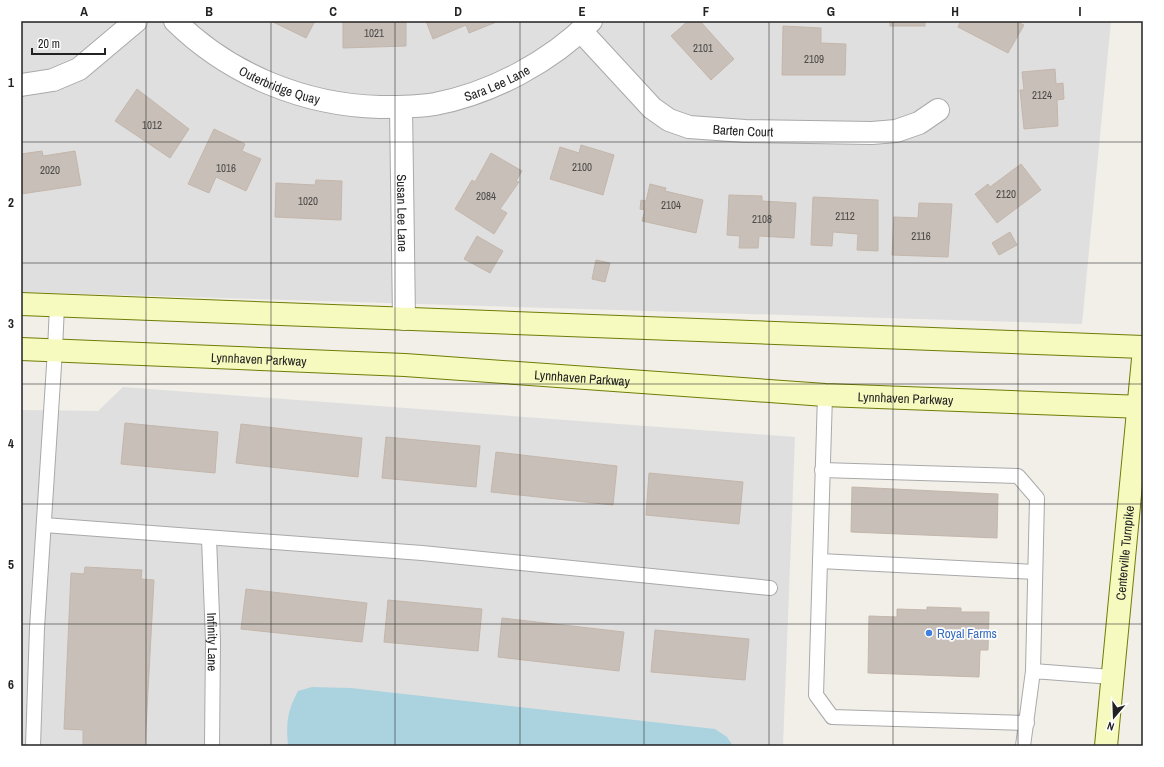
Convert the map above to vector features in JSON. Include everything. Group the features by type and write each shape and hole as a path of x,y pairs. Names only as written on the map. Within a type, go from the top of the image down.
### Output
{"main road":[{"path":"21,304 1143,347"},
{"name":"Lynnhaven Parkway","path":"21,349 405,365 824,395 1141,407"},
{"name":"Centerville Turnpike","path":"1106,746 1141,407 1143,359"}],"street":[{"path":"21,85 53,80 79,69 136,21"},
{"name":"Outerbridge Quay","path":"175,21 213,53 251,75 291,92 324,101 358,106 401,107"},
{"name":"Sara Lee Lane","path":"401,107 434,104 469,95 509,78 548,56 586,26"},
{"name":"Barten Court","path":"586,26 652,108 669,120 689,127 745,131 872,133 896,131 918,123 938,110"},
{"name":"Susan Lee Lane","path":"401,107 404,319"}],"lane":[{"path":"33,746 37,628 57,306"},
{"path":"824,395 816,695 832,717 1027,722"},
{"path":"822,470 1018,476 1037,498 1033,672 1024,746"},
{"path":"44,525 422,553 770,588"},
{"name":"Infinity Lane","path":"209,538 213,641 212,746"},
{"path":"820,561 1035,572"},
{"path":"1033,672 1112,677"}],"shaded area":[{"path":"21,21 1111,21 1082,324 21,292"},
{"path":"123,387 795,437 783,746 21,746 21,410 98,411"}],"water":[{"path":"312,687 351,688 715,729 727,737 733,746 288,746 287,724 289,711 298,691"}],"building":[{"path":"271,21 315,21 306,38"},
{"path":"343,21 406,21 406,46 343,48"},
{"path":"426,21 499,21 469,33 466,25 433,39"},
{"path":"688,21 700,21 734,59 711,80 671,36"},
{"path":"890,21 925,21 925,26 890,26"},
{"path":"961,21 1016,21 1024,25 1008,53 958,27"},
{"path":"783,26 821,28 821,43 846,44 845,75 782,75"},
{"path":"1055,69 1056,84 1063,83 1064,99 1057,100 1058,126 1024,129 1020,90 1024,90 1022,72"},
{"path":"137,89 189,129 170,158 115,121"},
{"path":"214,129 245,144 242,151 261,159 246,191 216,177 209,193 188,184"},
{"path":"581,145 614,155 603,195 550,179 560,147 579,153"},
{"path":"42,151 43,156 75,151 81,185 21,194 21,154"},
{"path":"491,153 522,171 516,181 519,182 500,209 507,213 494,234 455,209 472,180 475,182"},
{"path":"1021,164 1041,190 997,223 975,194 988,184 990,187"},
{"path":"316,180 342,181 341,220 275,217 276,183 315,185"},
{"path":"650,184 666,188 665,191 703,200 696,233 642,221 645,210 640,209 641,200 646,201"},
{"path":"729,195 762,196 762,201 796,203 794,238 759,236 758,248 739,248 740,236 727,235"},
{"path":"813,197 878,200 878,251 857,250 858,234 833,232 832,246 811,245"},
{"path":"919,203 952,204 948,257 892,255 894,217 918,218"},
{"path":"1010,232 1017,245 999,255 992,243"},
{"path":"477,236 503,251 490,273 464,259"},
{"path":"596,260 610,263 605,282 592,279"},
{"path":"125,423 218,432 215,473 121,464"},
{"path":"241,424 362,438 358,477 236,463"},
{"path":"386,437 480,446 476,487 382,478"},
{"path":"496,452 617,466 613,505 491,492"},
{"path":"649,473 743,482 739,524 646,515"},
{"path":"852,487 998,494 997,538 851,532"},
{"path":"85,567 142,570 141,579 154,580 145,746 83,746 83,730 64,729 71,573 84,574"},
{"path":"246,589 367,603 362,642 241,629"},
{"path":"388,600 482,609 478,651 384,642"},
{"name":"Royal Farms","path":"927,607 961,608 961,612 989,612 988,650 980,650 979,677 868,673 869,616 897,617 897,609 927,610"},
{"path":"502,618 624,632 619,671 498,657"},
{"path":"655,630 749,639 745,680 651,672"}],"place":[{"name":"Royal Farms","path":"929,633"}]}
